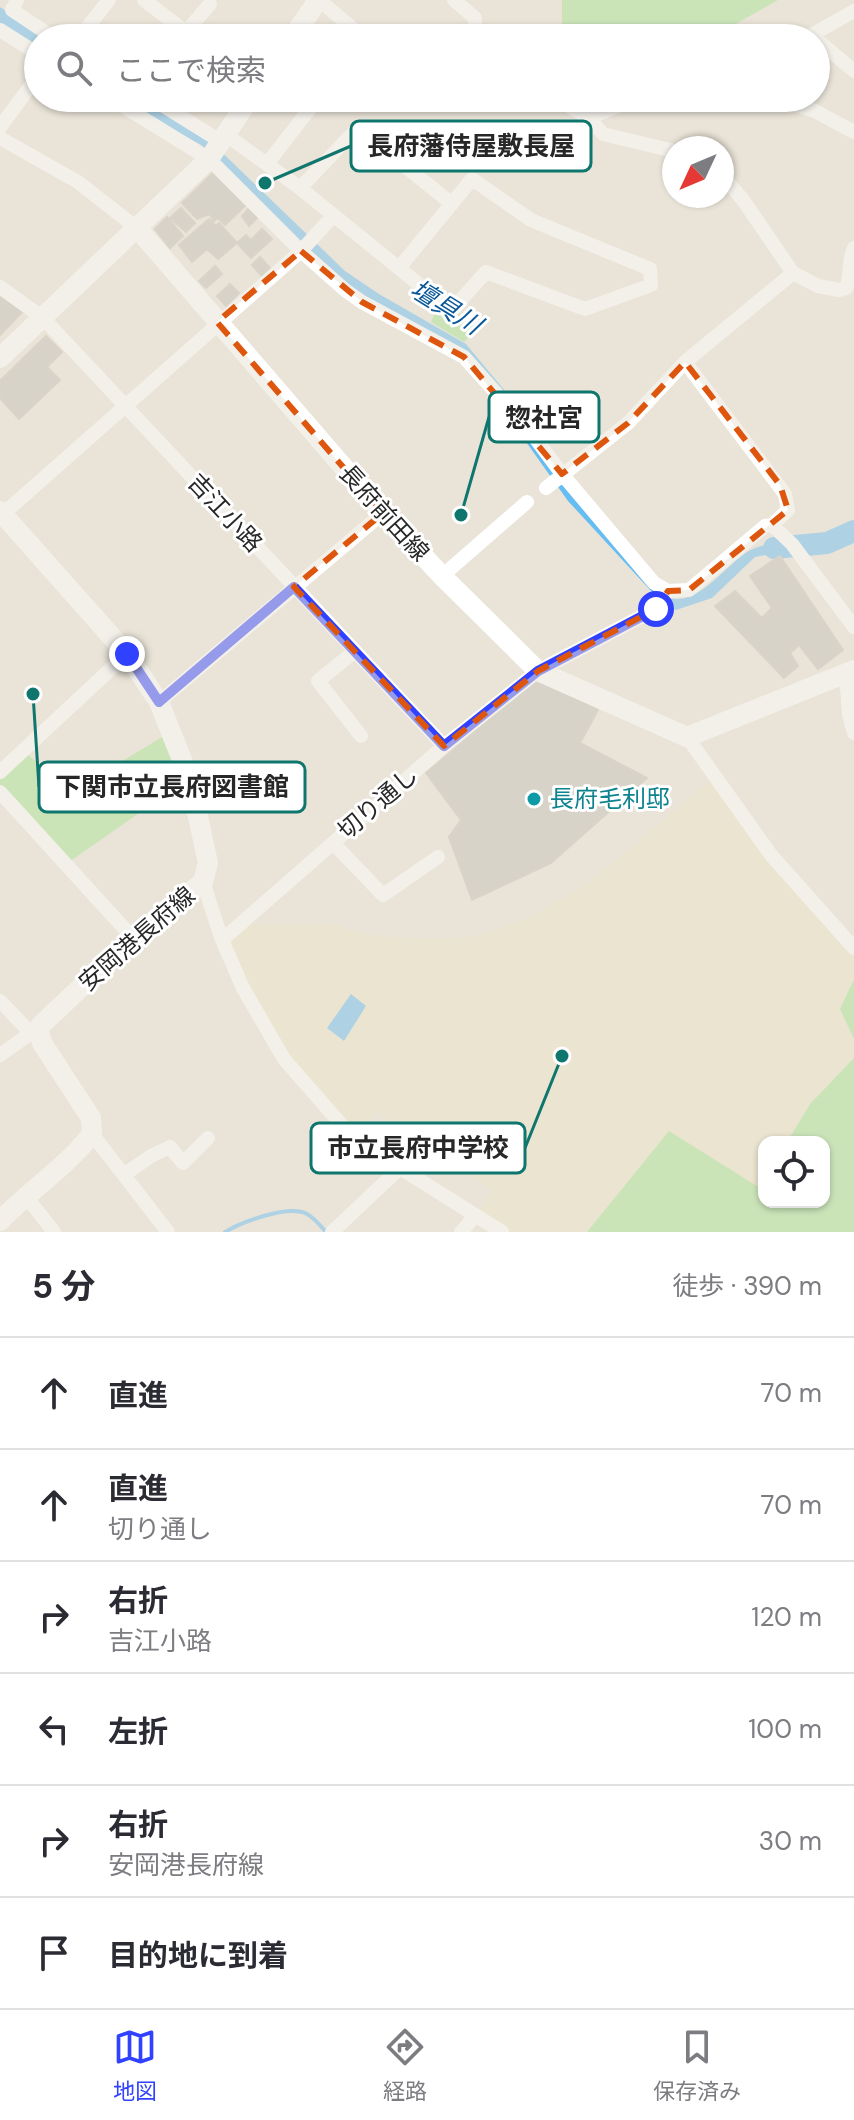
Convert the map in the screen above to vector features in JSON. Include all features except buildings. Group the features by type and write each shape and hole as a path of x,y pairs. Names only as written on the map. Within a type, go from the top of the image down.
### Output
{"main road":[{"path":"302,24 319,0"},
{"path":"0,358 138,229 216,147 240,112"},
{"name":"長府前田線","path":"138,229 383,513 538,671 687,737"},
{"name":"安岡港長府線","path":"2,513 127,654 159,702 190,780 208,863 203,882 133,938 35,1032"},
{"path":"687,737 850,672"},
{"path":"0,1221 25,1195 83,1146 92,1134 91,1118 35,1032"}],"street":[{"path":"17,0 12,10 33,24"},
{"path":"90,24 109,0"},
{"path":"144,0 176,24"},
{"path":"319,0 347,24"},
{"path":"454,0 475,18 475,24"},
{"path":"193,24 210,4"},
{"path":"830,26 854,11"},
{"path":"0,30 24,45"},
{"path":"830,52 854,71"},
{"path":"0,127 24,95"},
{"path":"140,112 216,147 267,164 448,308 459,302 486,272 585,309 651,285 650,269 531,220 472,179 399,268"},
{"path":"170,112 216,147 362,302 464,357 524,425 555,481 654,583 668,591 689,590 788,510 785,494 685,362"},
{"path":"267,164 307,112"},
{"path":"579,112 589,118 603,134 662,148"},
{"path":"589,118 603,112"},
{"path":"817,112 854,132"},
{"path":"300,188 358,128 452,204"},
{"path":"0,138 78,182 138,229"},
{"path":"734,189 793,273 818,286 846,288 854,248"},
{"path":"2,513 306,246 333,216"},
{"path":"555,481 628,423 685,362 793,273"},
{"name":"吉江小路","path":"0,287 43,318 444,746"},
{"path":"442,576 527,502"},
{"path":"159,702 383,513"},
{"path":"772,525 792,544 854,627"},
{"name":"切り通し","path":"222,940 444,746 538,671 656,609 668,591"},
{"path":"355,651 318,681 361,736"},
{"path":"0,772 127,654"},
{"path":"850,672 849,714 854,733"},
{"path":"687,737 771,855 854,948"},
{"path":"0,792 133,938"},
{"path":"333,843 383,895 438,857"},
{"path":"203,882 222,940 243,988 284,1059 354,1139 502,1232"},
{"path":"0,1001 35,1032 0,1055"},
{"path":"92,1134 125,1174 162,1230"},
{"path":"125,1174 170,1147 183,1163 208,1138"},
{"path":"332,1232 399,1169"},
{"path":"25,1195 54,1232"},
{"path":"461,1232 475,1216"}],"highlighted area":[{"path":"301,251 362,302 464,357 562,474 628,423 685,362 780,485 788,510 689,590 668,591 656,609 538,671 444,746 294,587 383,513 217,322"}],"shaded area":[{"path":"715,777 854,948 854,979 840,1009 854,1039 854,1058 810,1104 791,1136 758,1136 758,1187 669,1132 587,1232 502,1232 475,1216 494,1192 377,1112 354,1139 284,1059 222,940 240,925 333,924 361,934 451,939 489,933 531,917 590,882"}],"green space":[{"path":"562,0 778,0 736,24 562,24"},
{"path":"437,308 447,316 457,313 477,328 464,342 431,322"},
{"path":"164,736 185,784 66,864 0,792 0,772 24,751 70,792"},
{"path":"854,981 854,1039 840,1009"},
{"path":"854,1058 854,1232 587,1232 669,1131 758,1187 758,1208 830,1208 830,1136 791,1136 810,1104"}],"water":[{"path":"0,7 26,24 24,38 0,23"},
{"name":"壇具川","path":"143,112 166,112 206,137 345,271 466,344 530,421 528,433 670,598 682,599 693,595 755,548 787,544 792,550 755,557 712,598 676,610 664,605 568,501 519,432 519,424 496,389 393,314 345,284 201,145"},
{"path":"351,994 366,1006 344,1041 327,1028"}],"waterway":[{"name":"壇具川","path":"774,548 827,543 854,531"},
{"path":"225,1232 254,1219 289,1211 307,1214 326,1232"}],"place":[{"name":"長府藩侍屋敷長屋","path":"265,183"},
{"name":"惣社宮","path":"461,515"},
{"name":"下関市立長府図書館","path":"33,694"},
{"name":"長府毛利邸","path":"534,799"},
{"name":"市立長府中学校","path":"562,1056"}],"route":[{"path":"127,654 159,702 294,587 444,746 538,671 656,609"}]}
